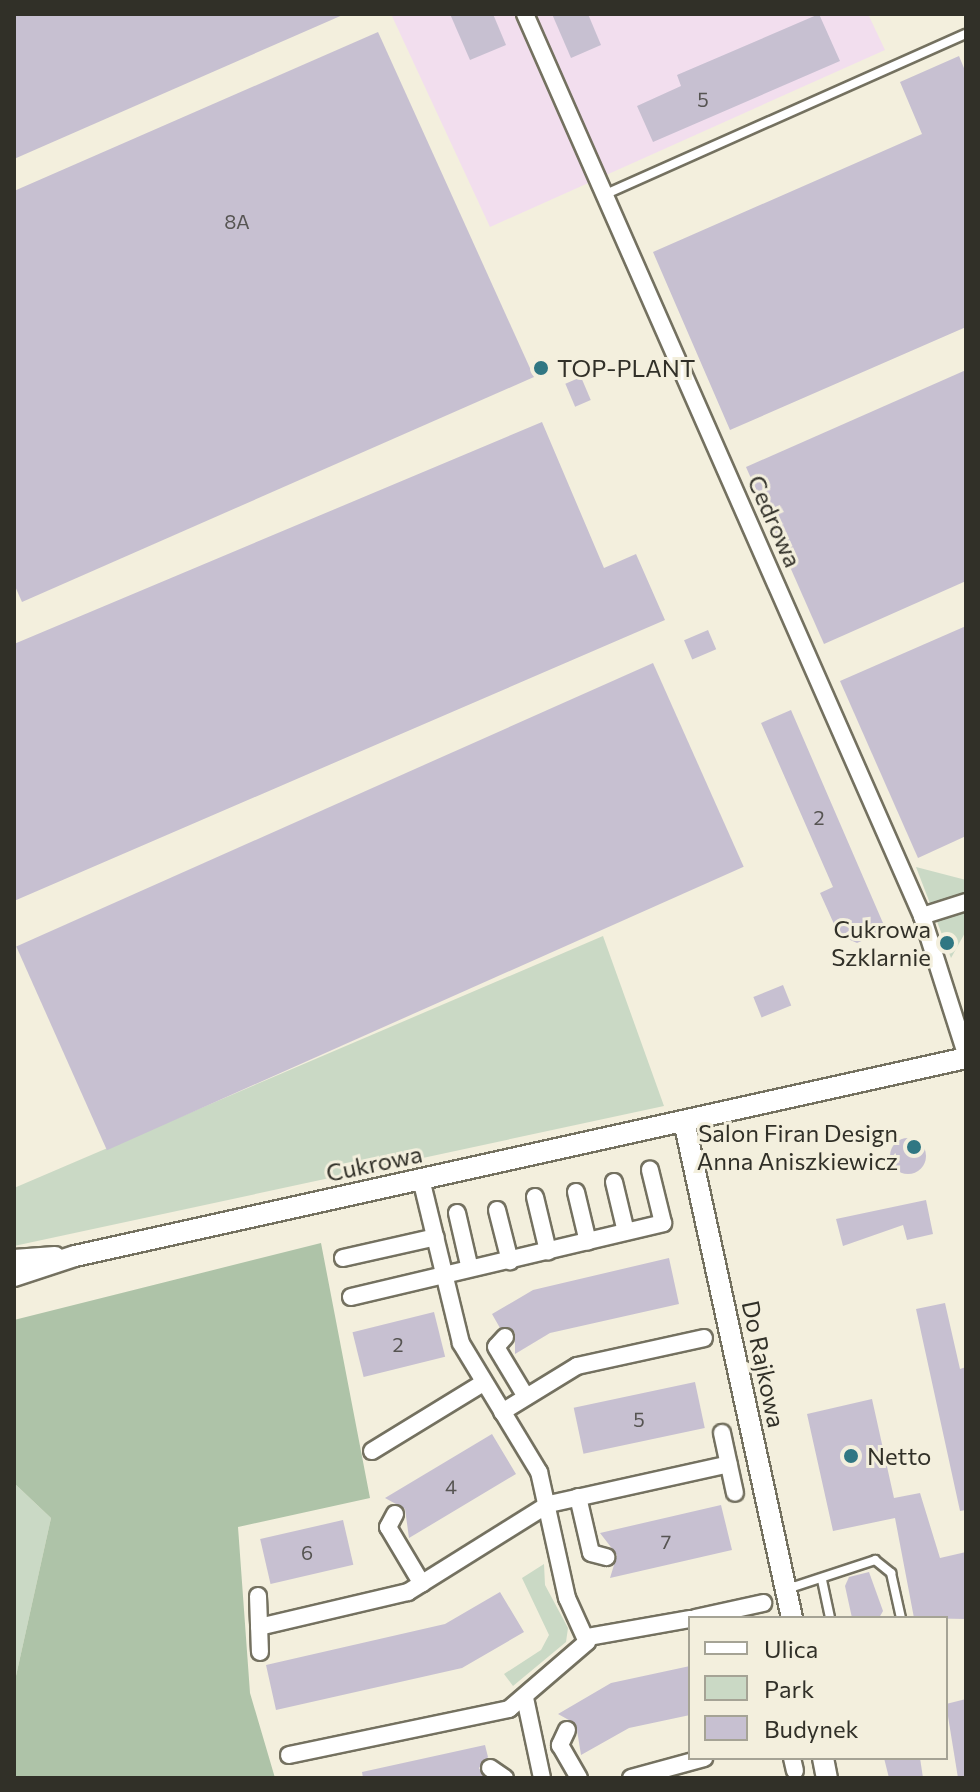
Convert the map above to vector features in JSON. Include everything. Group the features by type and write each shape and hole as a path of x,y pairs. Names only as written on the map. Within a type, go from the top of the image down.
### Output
{"street":[{"name":"Cedrowa","path":"525,14 922,916 966,1056"},
{"path":"922,916 966,902"},
{"name":"Cukrowa","path":"14,1276 75,1256 966,1056"},
{"name":"Do Rajkowa","path":"684,1121 792,1616"},
{"path":"351,1297 444,1275 469,1265 510,1261 663,1223 650,1170"},
{"path":"421,1179 461,1343 539,1472 549,1504 562,1578 588,1637"},
{"path":"614,1182 626,1232"},
{"path":"576,1192 588,1242"},
{"path":"535,1197 548,1251"},
{"path":"497,1210 510,1261"},
{"path":"457,1213 469,1265"},
{"path":"343,1258 436,1237"},
{"name":"Cukrowa","path":"14,1260 75,1256"},
{"path":"505,1337 496,1347 526,1397"},
{"path":"502,1412 577,1366 704,1338"},
{"path":"372,1451 483,1383"},
{"path":"722,1433 735,1493"},
{"path":"259,1627 422,1584 549,1504 729,1464"},
{"path":"578,1497 591,1553 606,1557"},
{"path":"395,1514 388,1527 422,1584"},
{"path":"258,1596 260,1652"},
{"path":"706,1616 763,1603"},
{"path":"289,1755 504,1710 525,1698 588,1637 688,1620"},
{"path":"525,1698 542,1778"},
{"path":"567,1730 560,1745 579,1778"},
{"path":"631,1778 697,1760"},
{"path":"490,1768 505,1778"}],"lane":[{"path":"606,194 966,34"},
{"path":"786,1589 822,1580 832,1570 884,1563 900,1616"},
{"path":"822,1580 830,1616"}],"shaded area":[{"path":"391,14 868,14 885,50 490,227"}],"green space":[{"path":"916,867 966,880 966,931 951,958"},
{"path":"603,936 664,1106 14,1246 14,1188"},
{"path":"321,1243 370,1498 238,1527 250,1693 275,1778 14,1778 14,1685 51,1518 14,1483 14,1320"},
{"path":"14,1483 51,1518 14,1685"},
{"path":"544,1564 545,1585 568,1628 566,1642 513,1686 504,1674 541,1650 549,1635 522,1578"}],"building":[{"path":"14,14 345,14 14,159"},
{"path":"450,14 493,14 506,45 470,60"},
{"path":"552,14 588,14 601,45 571,58"},
{"path":"819,14 840,61 653,142 637,106 681,86 677,75"},
{"path":"378,32 534,377 22,602 14,584 14,191"},
{"path":"959,56 966,73 966,327 730,430 653,252 922,134 900,82"},
{"path":"966,370 966,581 824,644 746,467"},
{"path":"581,377 591,400 575,407 565,384"},
{"path":"542,422 604,568 636,554 665,620 14,901 14,644"},
{"path":"966,626 966,836 918,858 840,681"},
{"path":"708,630 716,649 692,659 684,640"},
{"path":"653,663 744,867 107,1150 16,946"},
{"path":"791,710 886,930 857,943 839,935 820,893 833,887 761,723"},
{"path":"783,985 791,1005 762,1017 753,997"},
{"path":"908,1138 921,1143 926,1156 921,1169 908,1174 895,1169 890,1156 895,1143"},
{"path":"926,1200 933,1234 907,1240 903,1225 843,1246 836,1219"},
{"path":"669,1258 679,1304 550,1333 515,1354 515,1333 500,1328 492,1314 533,1290"},
{"path":"945,1303 960,1369 966,1367 966,1510 960,1511 916,1309"},
{"path":"434,1312 445,1357 364,1377 352,1332"},
{"path":"695,1382 705,1428 583,1454 574,1408"},
{"name":"Netto","path":"872,1399 894,1498 920,1493 940,1558 966,1552 966,1619 914,1616 895,1518 833,1531 807,1414"},
{"path":"492,1434 516,1474 409,1538 405,1509 385,1498"},
{"path":"721,1505 732,1550 610,1578 617,1555 600,1533"},
{"path":"343,1520 353,1565 271,1584 260,1539"},
{"path":"869,1572 883,1611 880,1616 852,1616 845,1586 849,1577"},
{"path":"500,1592 524,1632 462,1668 276,1710 266,1665 445,1624"},
{"path":"688,1666 688,1715 629,1728 581,1755 576,1724 558,1714 611,1683"},
{"path":"966,1699 966,1778 958,1778 948,1704"},
{"path":"485,1745 488,1757 479,1768 485,1778 363,1778 362,1772"},
{"path":"884,1760 920,1760 923,1778 889,1778"}],"place":[{"name":"TOP-PLANT","path":"541,368"},
{"name":"Cukrowa Szklarnie","path":"947,943"},
{"name":"Salon Firan Design Anna Aniszkiewicz","path":"914,1147"},
{"name":"Netto","path":"851,1456"}]}
